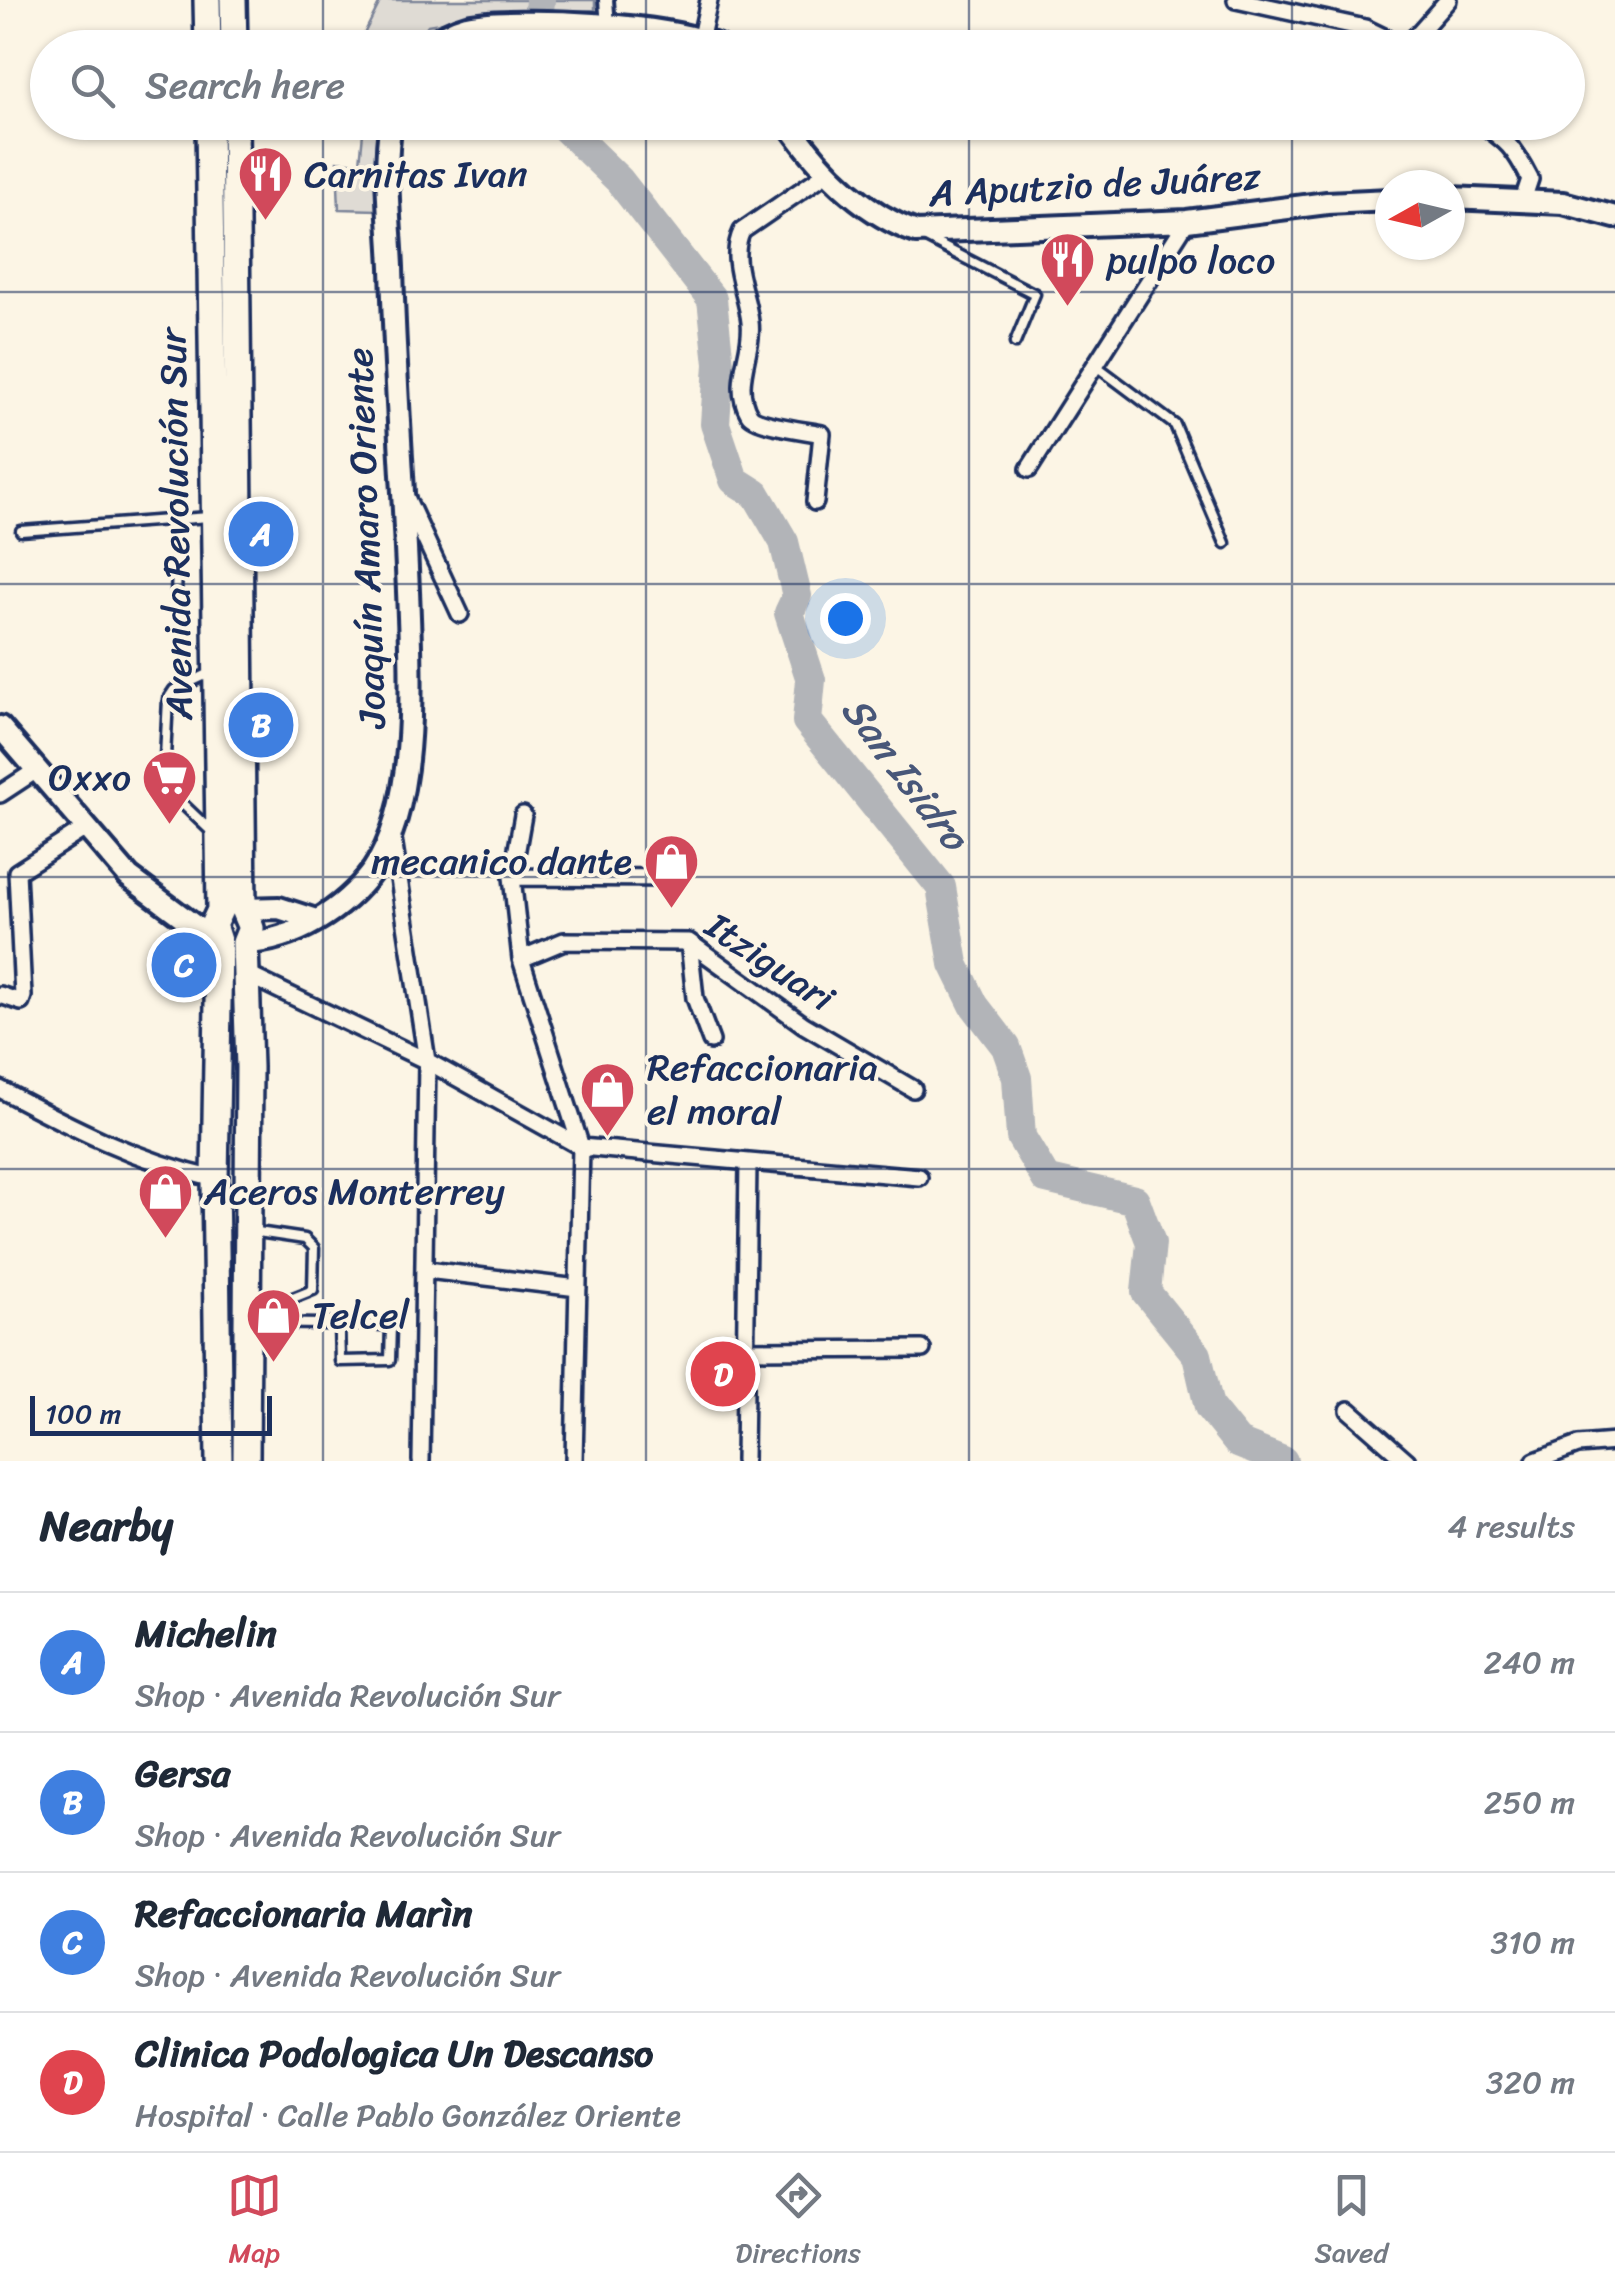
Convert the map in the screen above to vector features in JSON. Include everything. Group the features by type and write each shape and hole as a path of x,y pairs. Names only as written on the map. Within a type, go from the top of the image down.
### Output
{"main road":[{"path":"207,0 208,30"},
{"path":"234,0 234,30"},
{"name":"Avenida Revolución Sur","path":"208,140 218,838 232,910 251,922 232,944 215,1180 219,1461"},
{"name":"Avenida Revolución Sur","path":"232,910 235,140"},
{"name":"Avenida Revolución Sur","path":"232,910 212,925 232,944 246,974 248,1231 253,1323 246,1461"}],"street":[{"path":"602,26 606,0"},
{"path":"703,30 709,0"},
{"path":"1236,0 1369,30"},
{"path":"1421,30 1448,0"},
{"path":"459,30 490,24 638,30"},
{"name":"Joaquín Amaro Oriente","path":"232,944 282,938 345,900 374,868 390,826 408,754 404,494 393,317 391,140"},
{"name":"A Aputzio de Juárez","path":"802,140 828,172 875,212 916,232 1187,221 1327,202 1375,200"},
{"path":"1506,140 1530,179 1523,200"},
{"path":"815,502 822,434 757,420 747,410 741,373 751,326 736,252 742,231 828,172"},
{"path":"1465,198 1563,202 1615,217"},
{"path":"1029,468 1187,221"},
{"path":"404,494 460,614"},
{"path":"0,727 129,877 182,920 232,944"},
{"path":"0,794 36,771"},
{"path":"522,815 512,877 522,959 530,999 581,1147 574,1461"},
{"path":"390,826 426,1061 427,1270 421,1461"},
{"path":"0,995 21,1002 17,872 84,828"},
{"path":"512,877 678,878"},
{"path":"182,920 232,910 279,908 316,920"},
{"name":"Itziguari","path":"522,959 564,941 689,942 804,1025 913,1089"},
{"path":"689,942 695,998 711,1041"},
{"path":"246,974 426,1061 581,1147 919,1177"},
{"path":"0,1089 97,1141 166,1168 215,1180"},
{"path":"744,1461 748,1164"},
{"path":"427,1270 578,1288"},
{"path":"745,1350 922,1349"},
{"path":"1349,1410 1407,1461"},
{"path":"1535,1461 1578,1445 1615,1442"}],"lane":[{"path":"916,232 1035,294 1015,343"},
{"path":"1095,365 1175,425 1225,543"},
{"path":"21,532 214,517"},
{"path":"176,601 178,518"},
{"path":"216,670 174,690 168,699 164,777 176,801 218,838"},
{"path":"248,1231 304,1239 314,1248 313,1290 272,1308 253,1323"},
{"path":"253,1323 340,1324 391,1325 390,1360 340,1361 340,1324"}],"shaded area":[{"path":"381,0 595,0 595,10 484,16 428,25 424,30 366,30"},
{"path":"362,140 379,140 378,210 339,209 337,161 360,163"}],"waterway":[{"name":"San Isidro","path":"538,30 540,0"},
{"name":"San Isidro","path":"578,140 619,180 712,299 719,364 715,424 734,480 756,494 784,542 797,596 789,613 811,680 807,721 941,887 954,964 974,1005 1006,1047 1017,1078 1021,1137 1046,1179 1135,1200 1151,1243 1146,1292 1197,1355 1209,1407 1238,1443 1283,1461"}],"place":[{"name":"Carnitas Ivan","path":"265,223"},
{"name":"pulpo loco","path":"1068,309"},
{"name":"Michelin","path":"261,534"},
{"name":"Gersa","path":"261,725"},
{"name":"Oxxo","path":"170,826"},
{"name":"mecanico dante","path":"671,910"},
{"name":"Refaccionaria Marìn","path":"184,965"},
{"name":"Refaccionaria el moral","path":"608,1138"},
{"name":"Aceros Monterrey","path":"165,1240"},
{"name":"Telcel","path":"273,1364"},
{"name":"Clinica Podologica Un Descanso","path":"723,1374"}]}
